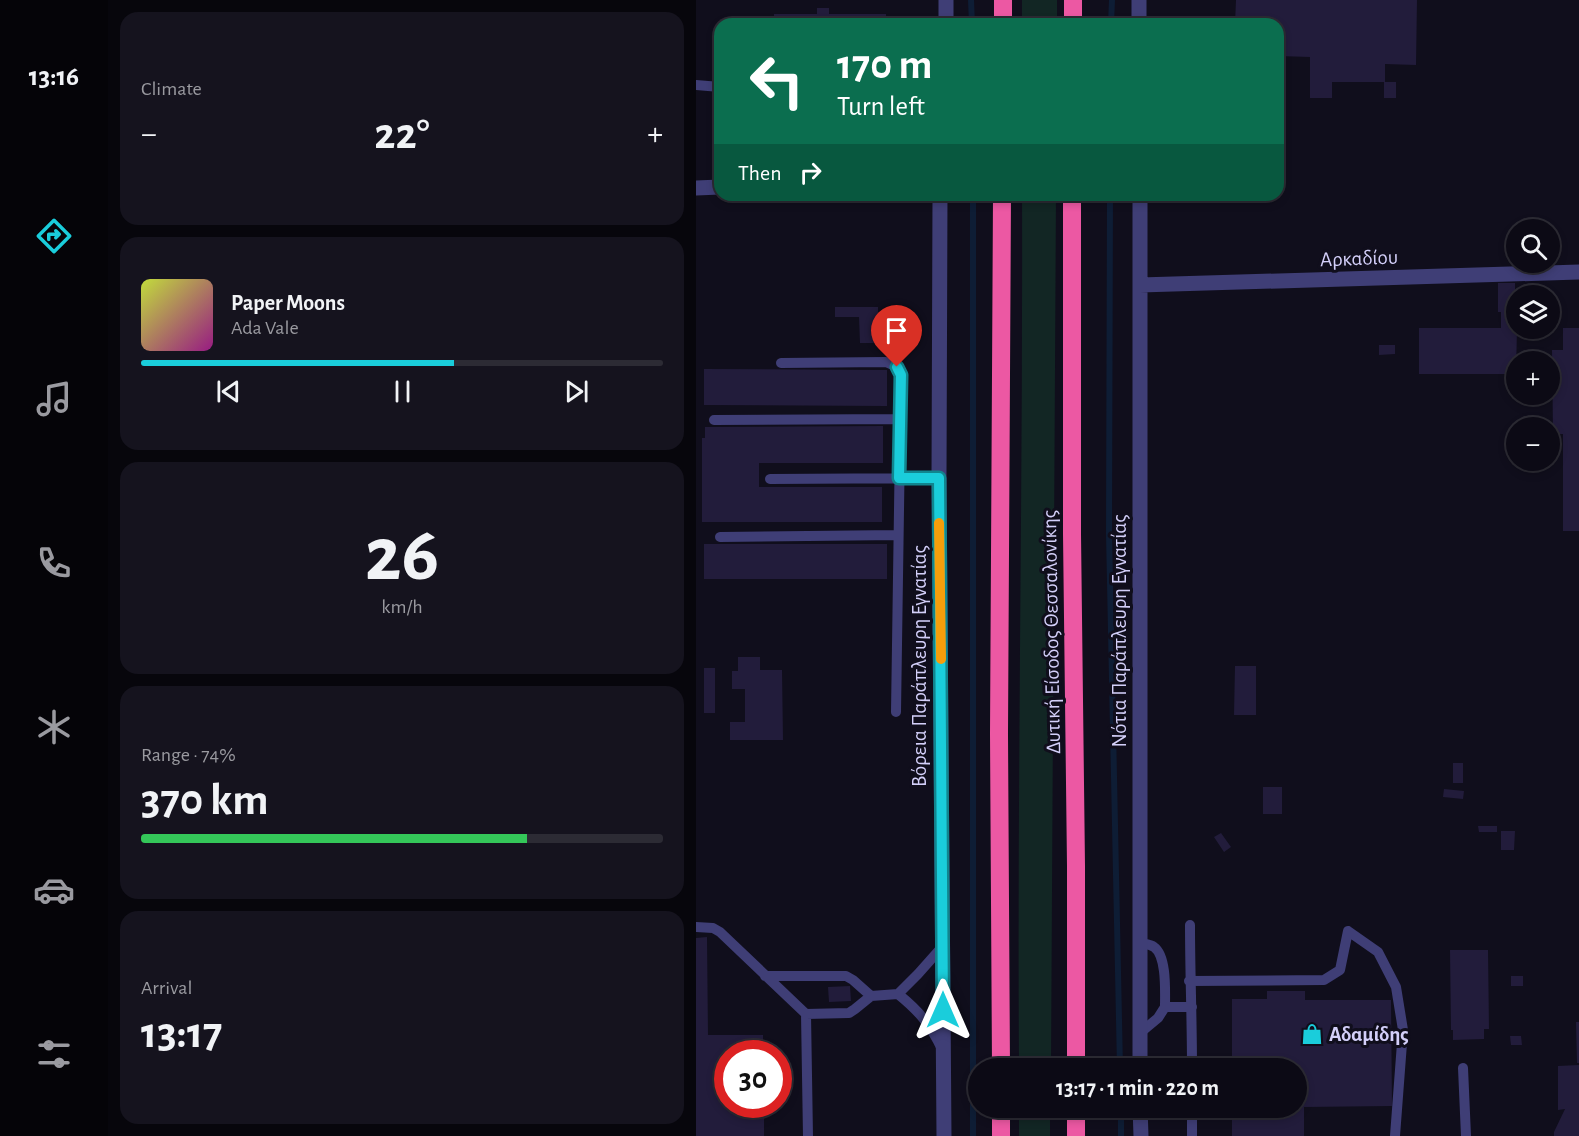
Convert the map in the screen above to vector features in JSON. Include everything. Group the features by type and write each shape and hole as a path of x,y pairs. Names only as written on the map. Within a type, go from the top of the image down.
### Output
{"highway":[{"path":"1003,0 1003,18"},
{"path":"1072,18 1073,0"},
{"path":"1001,1058 999,734 1002,201"},
{"name":"Δυτική Είσοδος Θεσσαλονίκης","path":"1072,201 1076,1058"},
{"path":"1001,1118 1001,1136"},
{"path":"1076,1118 1076,1136"}],"street":[{"path":"946,0 946,18"},
{"path":"1139,0 1139,18"},
{"path":"696,188 714,187"},
{"name":"Βόρεια Παράπλευρη Εγνατίας","path":"940,201 939,478 944,1136"},
{"name":"Νότια Παράπλευρη Εγνατίας","path":"1140,201 1140,1058"},
{"name":"Αρκαδίου","path":"1140,285 1579,272"},
{"path":"1140,1118 1141,1136"}],"lane":[{"path":"696,85 714,86"},
{"path":"781,363 886,362 897,367 901,375 896,712"},
{"path":"714,420 900,419"},
{"path":"770,479 939,478"},
{"path":"720,537 898,535"},
{"path":"1190,925 1192,1058"},
{"path":"696,927 717,929 806,1014 849,1013 871,996 898,994 942,946"},
{"path":"1190,981 1324,981 1340,970 1348,931 1378,952 1396,987 1403,1030 1395,1136"},
{"path":"1140,942 1154,946 1161,957 1165,979 1165,1007 1158,1018 1140,1033"},
{"path":"765,976 846,976 871,996"},
{"path":"898,994 933,1030 943,1052"},
{"path":"1165,1007 1192,1008"},
{"path":"806,1014 808,1136"},
{"path":"1463,1068 1466,1136"},
{"path":"1192,1118 1192,1136"}],"green space":[{"path":"1022,0 1057,0 1057,18 1022,18"},
{"path":"1022,201 1056,201 1051,1058 1019,1058"},
{"path":"1019,1118 1050,1118 1050,1136 1019,1136"}],"building":[{"path":"1236,0 1417,0 1416,65 1385,64 1385,82 1396,82 1396,98 1384,98 1384,82 1332,82 1332,98 1310,98 1310,57 1284,56 1284,18 1235,18"},
{"path":"817,8 829,8 829,14 886,14 886,18 774,18 774,14 817,14"},
{"path":"1498,283 1515,283 1515,285 1506,285 1506,339 1517,339 1516,351 1506,351 1506,374 1419,374 1419,328 1501,328 1501,312 1498,312"},
{"path":"835,307 878,307 878,343 860,343 859,317 835,317"},
{"path":"1563,328 1579,328 1579,531 1563,531 1563,434 1560,434 1560,417 1553,417 1553,405 1560,405 1560,351 1552,350 1563,350"},
{"path":"1379,345 1395,345 1395,354 1379,355"},
{"path":"704,369 887,370 887,406 704,405"},
{"path":"883,426 883,463 759,463 759,487 882,487 882,522 702,522 702,438 705,438 705,427"},
{"path":"704,544 887,544 887,579 704,579"},
{"path":"738,657 760,657 760,670 782,670 783,740 730,740 730,722 745,722 745,689 732,689 732,671 738,671"},
{"path":"1235,666 1256,666 1256,715 1234,715"},
{"path":"704,668 715,668 715,713 704,713"},
{"path":"1453,763 1463,763 1463,783 1453,783"},
{"path":"1263,787 1282,787 1282,814 1263,814"},
{"path":"1444,789 1464,791 1463,799 1443,797"},
{"path":"1478,826 1497,826 1497,832 1479,832"},
{"path":"1501,831 1515,831 1514,850 1501,850"},
{"path":"1221,833 1231,847 1224,852 1214,837"},
{"path":"707,937 708,1035 763,1035 763,1040 714,1040 714,1118 764,1118 764,1136 696,1136 696,938"},
{"path":"1450,950 1488,950 1489,1029 1484,1029 1484,1039 1453,1040"},
{"path":"1511,976 1523,976 1523,986 1511,986"},
{"path":"850,986 851,1001 829,1002 828,987"},
{"name":"Αδαμίδης","path":"1267,991 1305,991 1305,1000 1391,1000 1392,1106 1307,1107 1307,1058 1232,1058 1232,999 1267,999"},
{"path":"1576,1022 1579,1022 1579,1063 1577,1063"},
{"path":"1510,1036 1521,1036 1522,1045 1511,1045"},
{"path":"1579,1065 1579,1136 1554,1136 1565,1109 1558,1110 1558,1066"},
{"name":"Αδαμίδης","path":"1232,1118 1304,1118 1304,1136 1232,1136"}],"waterway":[{"path":"971,0 972,18"},
{"path":"1111,18 1112,0"},
{"path":"973,201 973,1136"},
{"path":"1110,201 1109,534 1120,1058"},
{"path":"1121,1118 1121,1136"}],"slow traffic":[{"path":"939,523 941,659"}],"place":[{"name":"Αδαμίδης","path":"1312,1034"}],"route":[{"path":"897,367 901,375 899,478 939,478 943,1010"}]}
